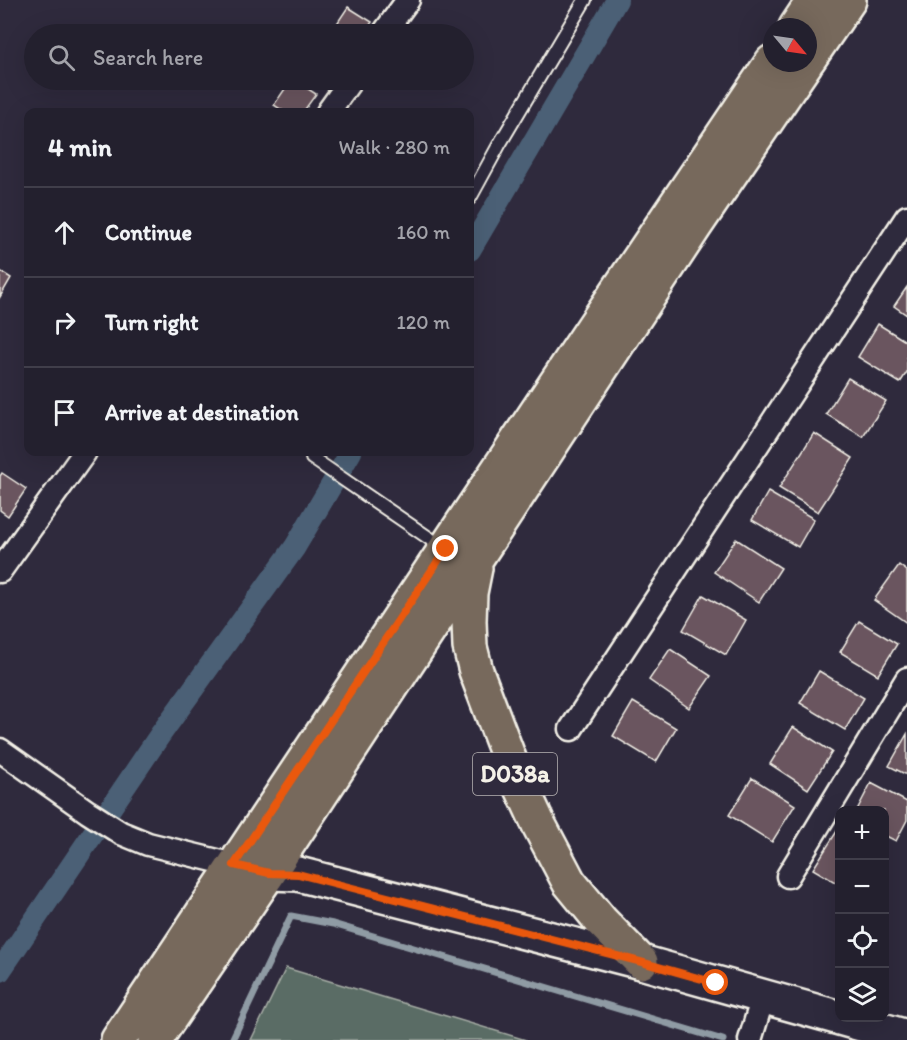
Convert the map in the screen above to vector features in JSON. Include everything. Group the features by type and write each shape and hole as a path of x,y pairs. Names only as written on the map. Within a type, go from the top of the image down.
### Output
{"main road":[{"path":"802,18 814,0"},
{"path":"817,46 849,0"},
{"path":"118,1040 765,72"},
{"path":"155,1040 269,873 695,226 800,72"},
{"name":"D038a","path":"478,555 470,593 470,647 476,671 513,769 569,882 641,962"},
{"path":"234,865 269,873 298,874 641,962 907,1037"}],"street":[{"path":"390,24 408,0"},
{"path":"331,108 344,90"},
{"path":"571,729 905,224"},
{"path":"0,571 82,456"},
{"path":"788,876 907,679"},
{"path":"0,750 121,833 148,844 234,865"},
{"path":"750,1040 763,997"}],"lane":[{"path":"474,191 585,0"},
{"path":"314,456 312,458 446,549"}],"green space":[{"path":"286,968 526,1040 251,1040"}],"building":[{"path":"348,7 372,22 371,24 337,24"},
{"path":"284,90 310,90 316,94 306,108 279,108 274,105"},
{"path":"0,271 11,278 0,297"},
{"path":"907,287 907,315 894,306"},
{"path":"878,324 907,342 907,372 900,383 858,357"},
{"path":"848,378 886,401 863,437 826,414"},
{"path":"814,433 853,458 818,512 779,488"},
{"path":"2,473 26,489 8,516 0,510 0,476"},
{"path":"768,492 814,519 798,547 752,520"},
{"path":"736,539 781,568 759,602 714,572"},
{"path":"899,565 907,571 907,623 874,600"},
{"path":"703,595 746,620 726,655 683,630"},
{"path":"859,621 897,644 878,675 840,652"},
{"path":"670,649 711,676 689,708 649,680"},
{"path":"819,671 864,698 845,730 800,703"},
{"path":"633,702 676,728 656,762 613,736"},
{"path":"793,727 832,752 808,789 770,764"},
{"path":"907,734 907,775 889,766"},
{"path":"752,778 795,805 772,842 729,815"},
{"path":"871,783 907,802 907,820 896,841 889,838 889,806 859,806"},
{"path":"835,834 835,882 813,869"}],"waterway":[{"path":"474,243 617,0"},
{"path":"0,971 160,735 295,547 349,456"},
{"path":"232,1040 291,916 333,924 723,1040"}],"route":[{"path":"446,549 234,865 269,873 298,874 716,983"}]}
